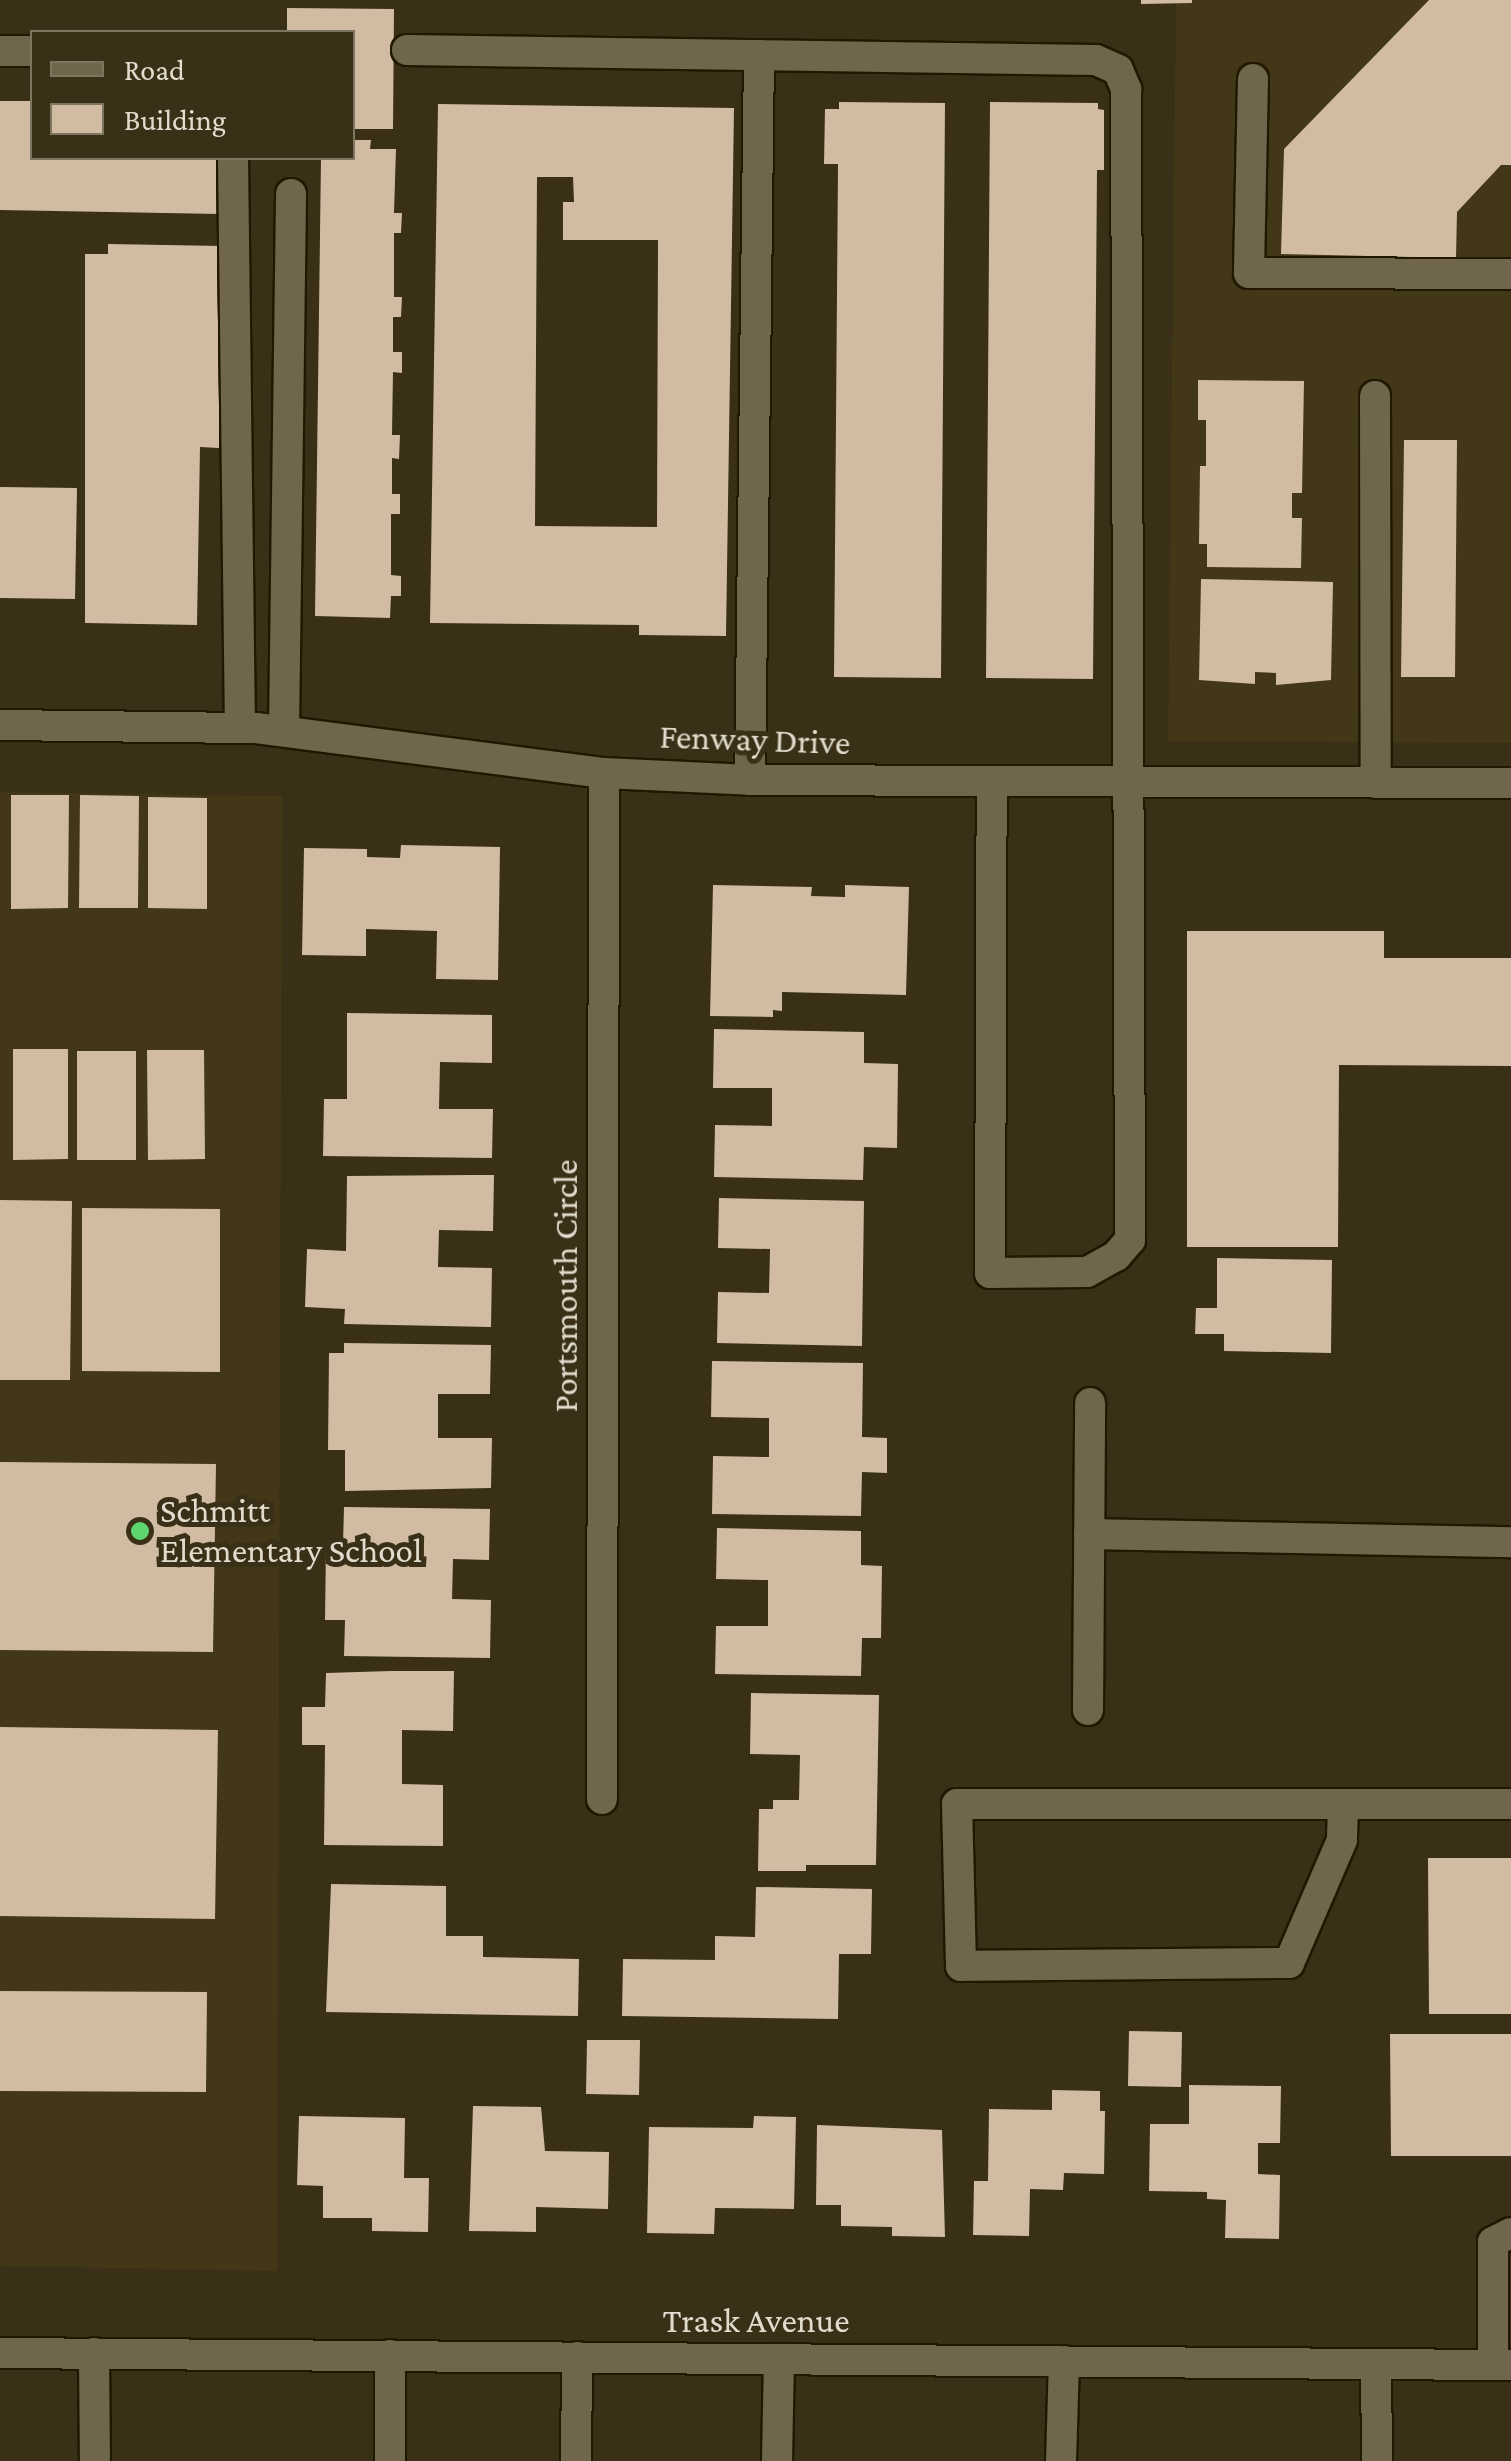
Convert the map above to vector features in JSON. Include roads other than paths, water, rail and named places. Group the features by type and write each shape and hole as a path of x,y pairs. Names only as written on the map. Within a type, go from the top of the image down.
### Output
{"street":[{"path":"407,50 1096,60 1118,70 1126,89 1130,1240 1116,1256 1086,1272 990,1273 992,781"},
{"path":"0,51 30,51"},
{"path":"750,780 758,55"},
{"path":"1253,78 1249,273 1511,274"},
{"path":"233,160 240,728"},
{"path":"284,731 290,194"},
{"path":"1375,396 1376,783"},
{"name":"Fenway Drive","path":"0,724 284,731 604,773 750,780 1511,783"},
{"name":"Portsmouth Circle","path":"602,1799 604,773"},
{"path":"1088,1710 1090,1403"},
{"path":"1089,1534 1511,1542"},
{"path":"1343,1808 1342,1840 1288,1963 961,1966 957,1804 1343,1808 1511,1804"},
{"path":"1502,2364 1493,2242 1511,2233"},
{"name":"Trask Avenue","path":"0,2353 1502,2364"},
{"path":"94,2353 95,2461"},
{"path":"390,2356 390,2461"},
{"path":"576,2461 577,2357"},
{"path":"777,2461 779,2359"},
{"path":"1061,2461 1064,2361"},
{"path":"1376,2364 1377,2461"}],"place":[{"name":"Schmitt Elementary School","path":"140,1531"}]}
